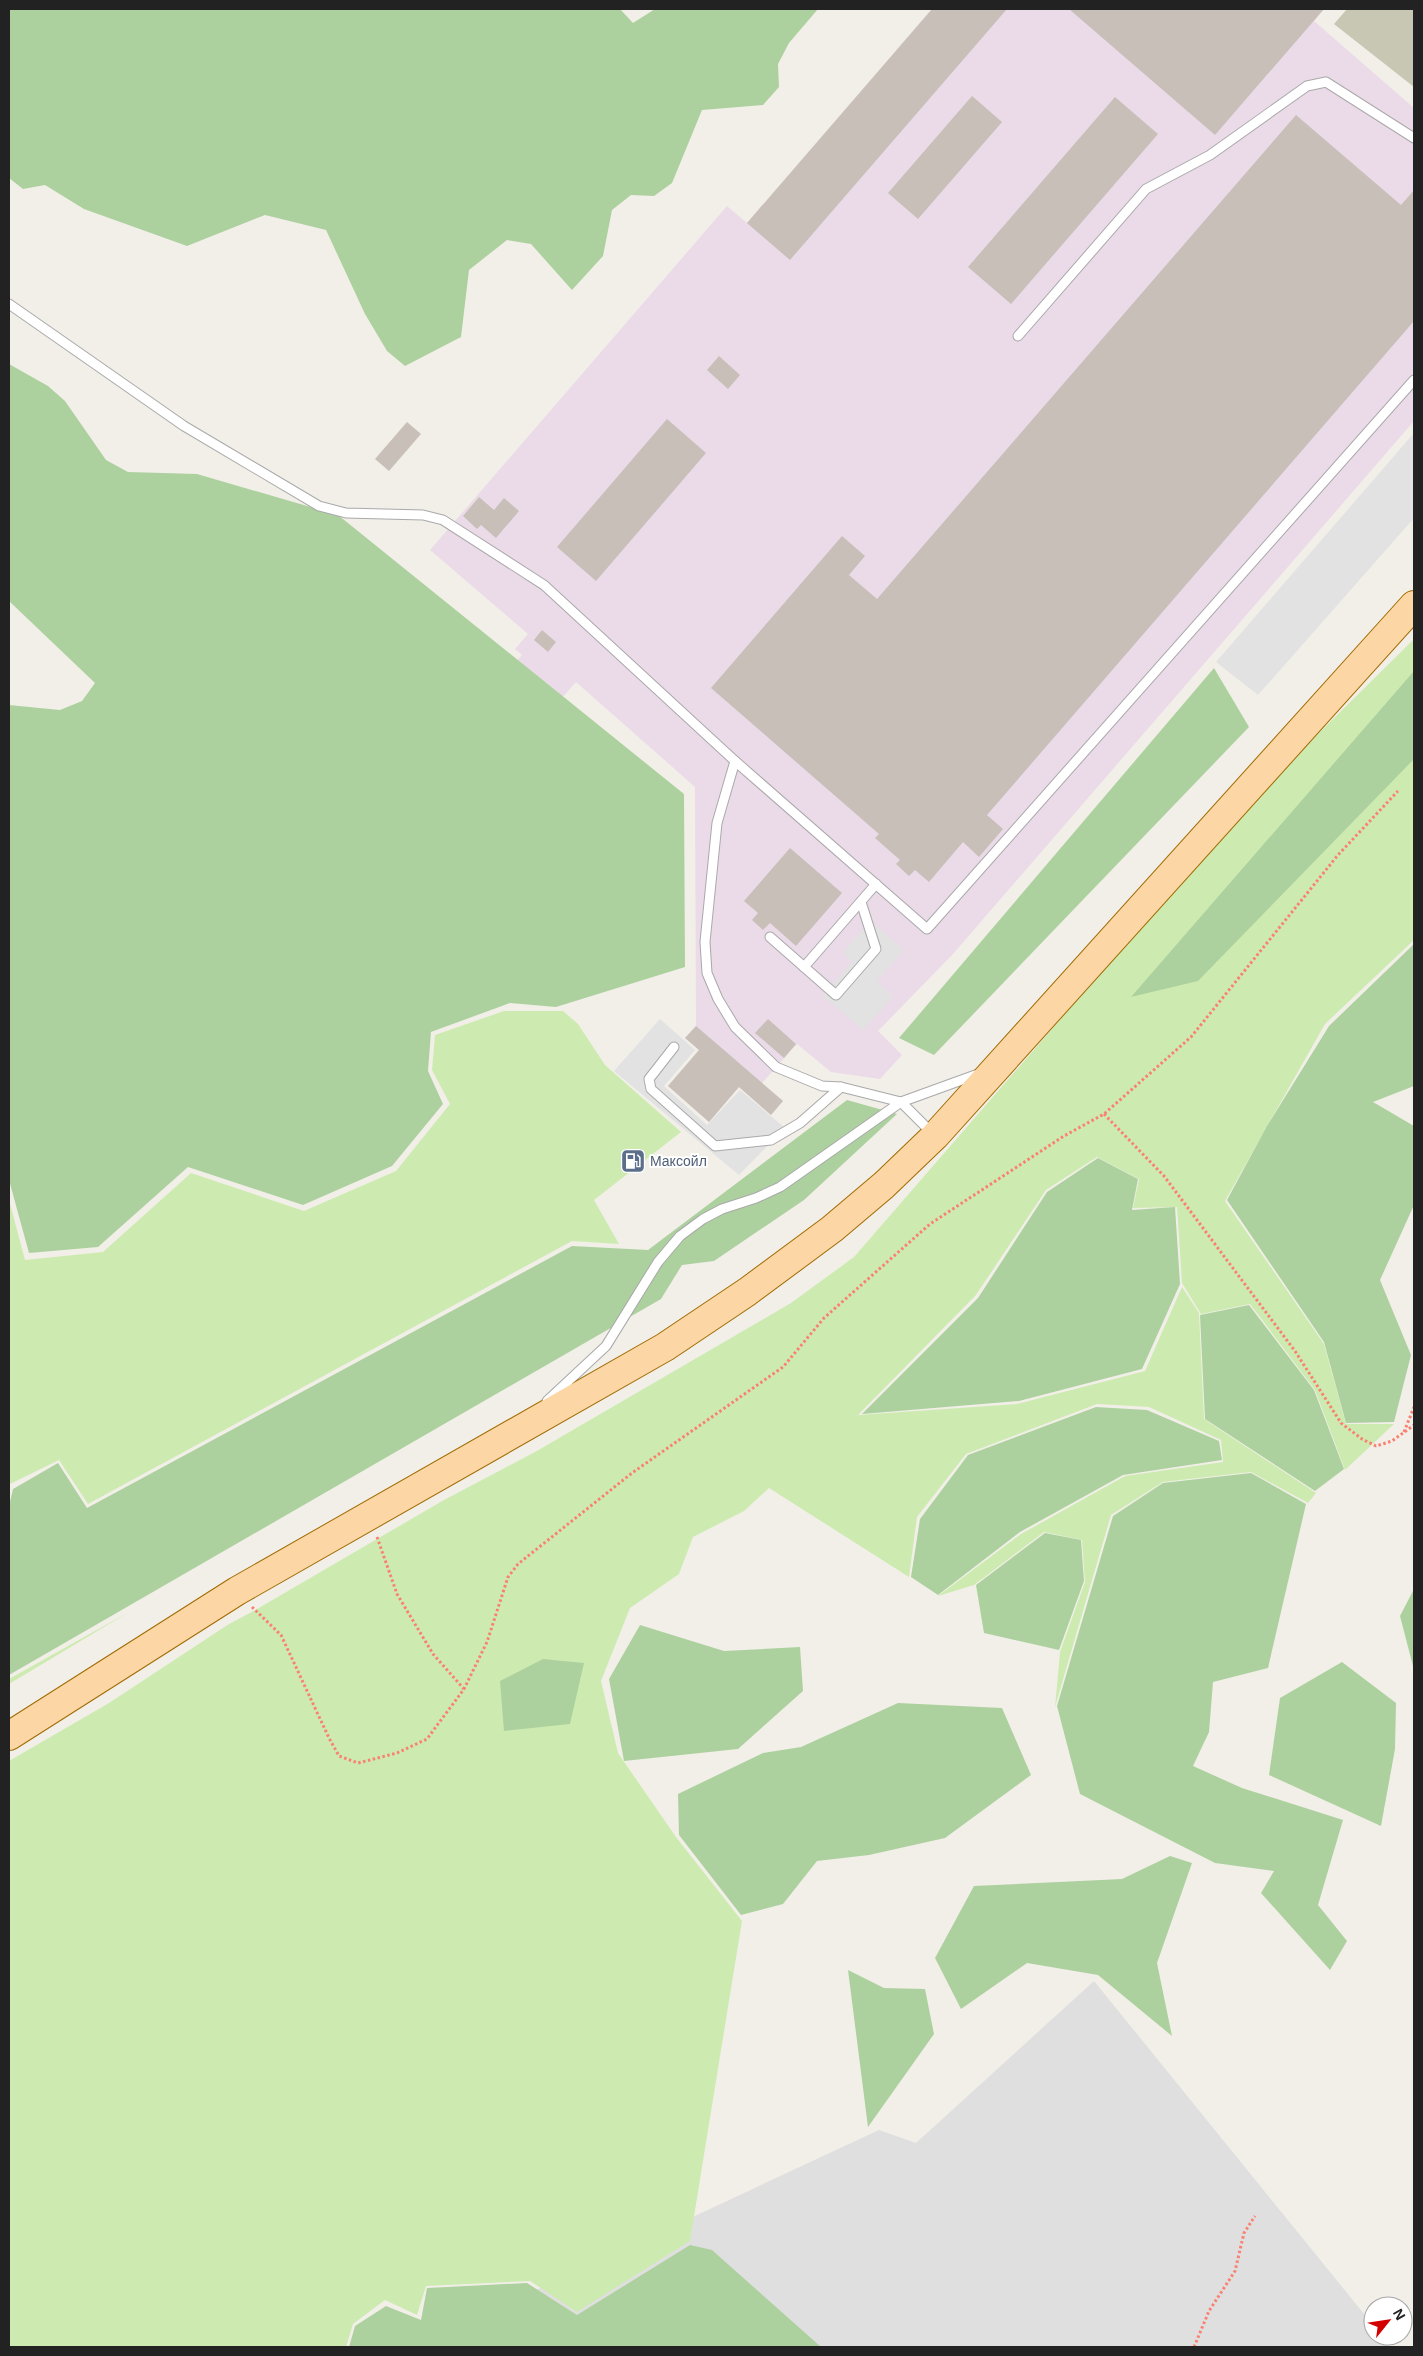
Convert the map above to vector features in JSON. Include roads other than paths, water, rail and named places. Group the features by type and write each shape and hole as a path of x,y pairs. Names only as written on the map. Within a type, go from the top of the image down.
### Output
{"main road":[{"path":"9,1736 237,1591 665,1347 747,1292 839,1223 884,1186 935,1136 1414,605"}],"lane":[{"path":"1018,336 1146,189 1210,155 1307,86 1326,82 1414,138"},
{"path":"9,304 184,426 319,506 346,513 423,516 443,520 544,585 735,761 926,929 1414,380"},
{"path":"735,761 717,823 705,942 707,973 718,999 735,1027 776,1067 822,1086 841,1087 901,1102 935,1136"},
{"path":"804,967 876,884"},
{"path":"770,937 836,995 876,949 861,902"},
{"path":"674,1047 649,1078 651,1090 714,1146 771,1140 800,1123 841,1087"},
{"path":"502,1440 580,1372 606,1346 658,1262 680,1236 702,1219 722,1209 756,1198 780,1187 901,1102 1000,1066"}],"place":[{"name":"Максойл","path":"633,1161"}]}
